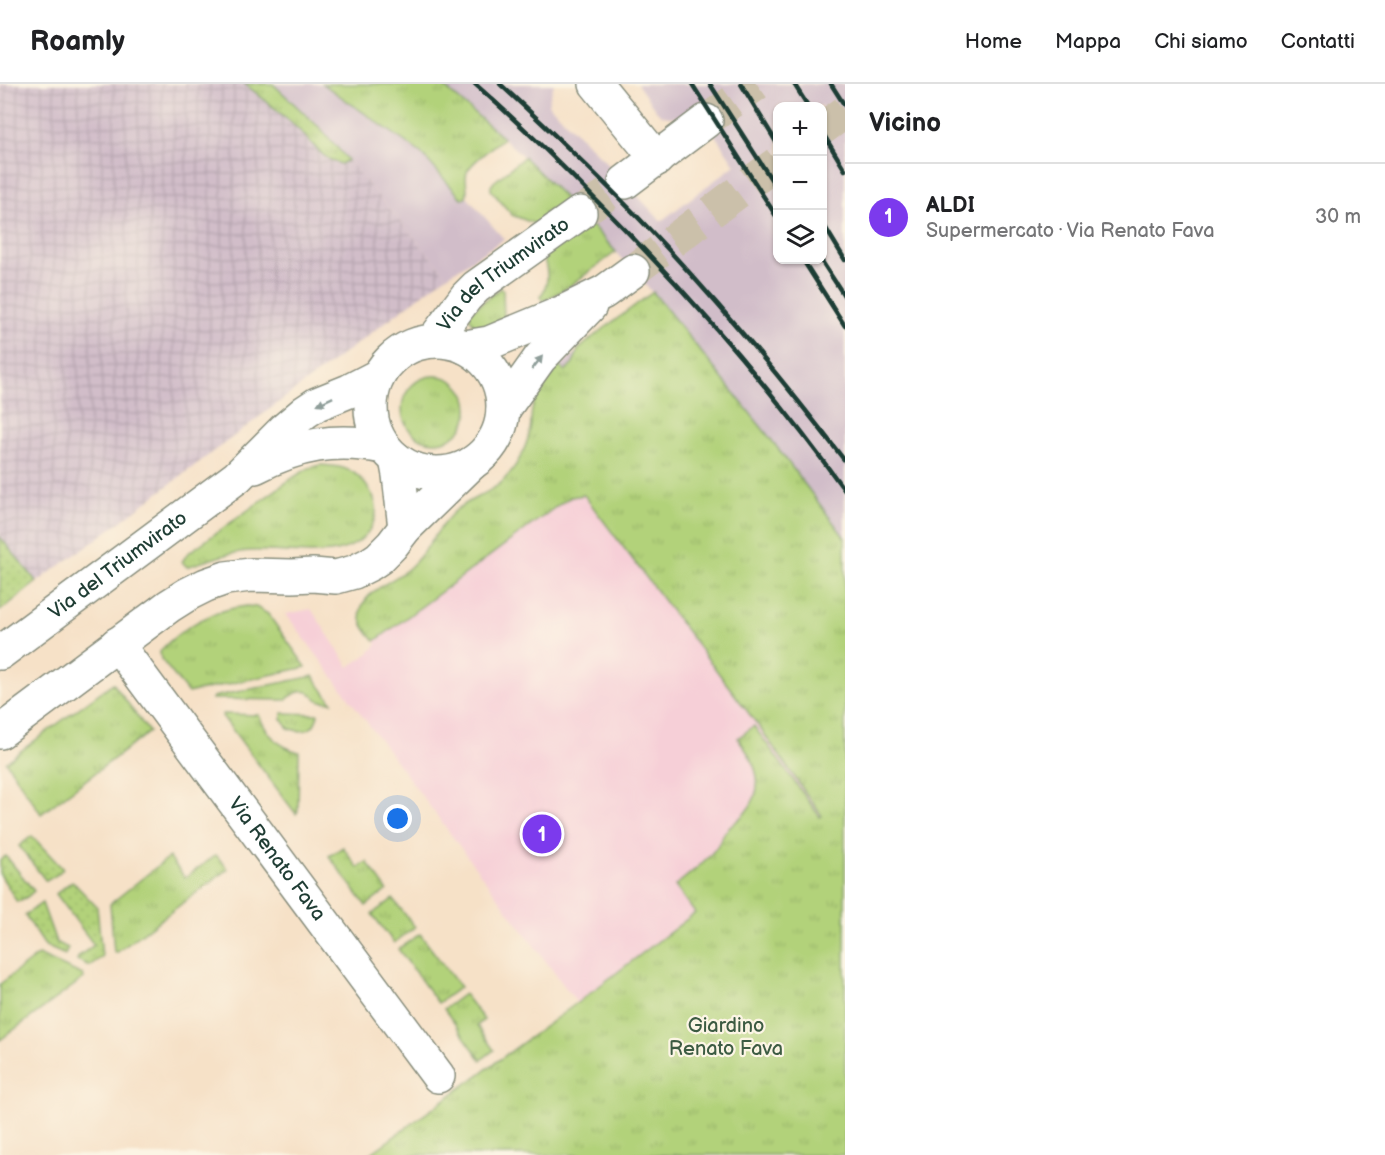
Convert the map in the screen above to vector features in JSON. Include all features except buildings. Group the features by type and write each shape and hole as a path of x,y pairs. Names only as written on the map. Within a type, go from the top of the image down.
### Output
{"street":[{"path":"596,84 657,159"},
{"path":"625,182 706,121"},
{"name":"Via del Triumvirato","path":"432,341 476,287 580,213"},
{"name":"Via del Triumvirato","path":"465,348 489,343 561,313 604,292 633,271"},
{"name":"Via del Triumvirato","path":"503,410 540,358 604,292"},
{"path":"0,732 117,644 188,594 206,585 226,578 251,574 336,577 354,572 380,558 405,528 489,448 501,424 503,410 502,394 497,380 489,366 478,356 453,343 432,341 404,349 384,366 373,388 370,400 371,414 377,437 390,453 410,468 427,473 443,473 471,464"},
{"name":"Via del Triumvirato","path":"0,653 237,477 305,412 317,404 378,376"},
{"name":"Via del Triumvirato","path":"237,477 283,454 312,446 341,442 366,444 390,453"},
{"path":"390,453 399,475 405,528"},
{"name":"Via Renato Fava","path":"117,644 438,1076"}],"shaded area":[{"path":"0,84 273,84 321,128 447,276 37,582 0,537"},
{"path":"273,84 554,84 548,104 661,221 735,165 697,108 676,117 661,115 637,84 845,84 845,651 560,366 594,336 652,292 573,206 525,220 512,215 491,190 491,186 524,157 503,138 467,171 466,181 467,197 504,239 447,276 321,128"},
{"path":"571,473 585,498 757,724 822,816 577,1003 286,614 311,609 349,667 369,653 377,644 368,633"}],"green space":[{"path":"245,84 273,84 320,128 348,160 341,164 327,158 289,120"},
{"path":"323,84 441,84 503,138 469,168 466,175 467,194 462,199 421,153"},
{"path":"524,157 573,206 540,226 512,215 491,190 494,182"},
{"path":"588,221 616,252 567,288 543,301 540,297 547,277 543,256"},
{"path":"501,288 503,290 504,320 483,327 475,326 470,319 470,312"},
{"name":"Giardino Renato Fava","path":"653,292 770,438 845,538 845,1155 369,1155 577,1003 695,913 675,886 707,859 725,832 743,816 752,803 756,793 756,774 750,756 738,738 754,726 820,817 822,816 757,724 584,495 571,497 561,503 375,641 362,622 361,609 369,596 416,562 455,511 497,486 512,471 526,444 536,398 552,374 560,366 565,371 573,364 578,350"},
{"path":"441,376 459,385 466,396 468,409 466,422 459,433 448,440 429,442 411,433 404,422 402,403 411,385 422,378"},
{"path":"320,465 353,472 370,491 375,501 376,513 372,525 363,538 350,547 334,551 299,553 249,551 225,555 187,567 182,562 187,554 294,477 309,468"},
{"path":"0,537 37,582 0,611"},
{"path":"247,606 256,607 268,614 306,667 188,693 161,659 160,651 178,634 199,621 223,611"},
{"path":"313,676 332,702 320,701 308,692 302,691 285,700 212,699 213,697"},
{"path":"113,683 149,732 41,814 6,762"},
{"path":"282,713 318,714 317,720 308,730 299,731 288,728 282,719"},
{"path":"223,714 259,715 265,728 274,739 285,747 299,752 298,811 296,814 222,716"},
{"path":"32,836 63,869 46,881 19,846"},
{"path":"343,847 358,868 367,862 387,890 366,906 329,856"},
{"path":"216,855 228,869 116,953 114,952 110,904 169,857 185,878"},
{"path":"6,856 34,891 17,902 0,874 0,860"},
{"path":"72,881 97,907 102,957 89,966 77,960 94,945 56,894"},
{"path":"393,899 415,927 394,943 372,914"},
{"path":"42,903 56,942 68,948 65,955 45,946 25,915"},
{"path":"420,934 460,987 438,1003 398,949"},
{"path":"38,955 83,975 84,978 0,1040 0,984"},
{"path":"464,994 484,1020 477,1026 494,1050 481,1060 444,1009"}],"tunnel":[{"path":"706,121 757,84"},
{"path":"827,125 845,112"},
{"path":"633,271 773,166"},
{"path":"580,213 625,182"}],"railway":[{"path":"475,84 564,168 693,302 787,414 845,491"},
{"path":"500,84 596,175 702,286 751,343 845,461"},
{"path":"692,84 773,211"},
{"path":"710,84 773,182"},
{"path":"741,84 773,137"},
{"path":"794,84 805,102"},
{"path":"831,84 845,106"},
{"path":"827,140 845,170"},
{"path":"827,230 845,260"},
{"path":"806,264 845,326"},
{"path":"824,264 845,297"}],"place":[{"name":"ALDI","path":"542,834"}]}
